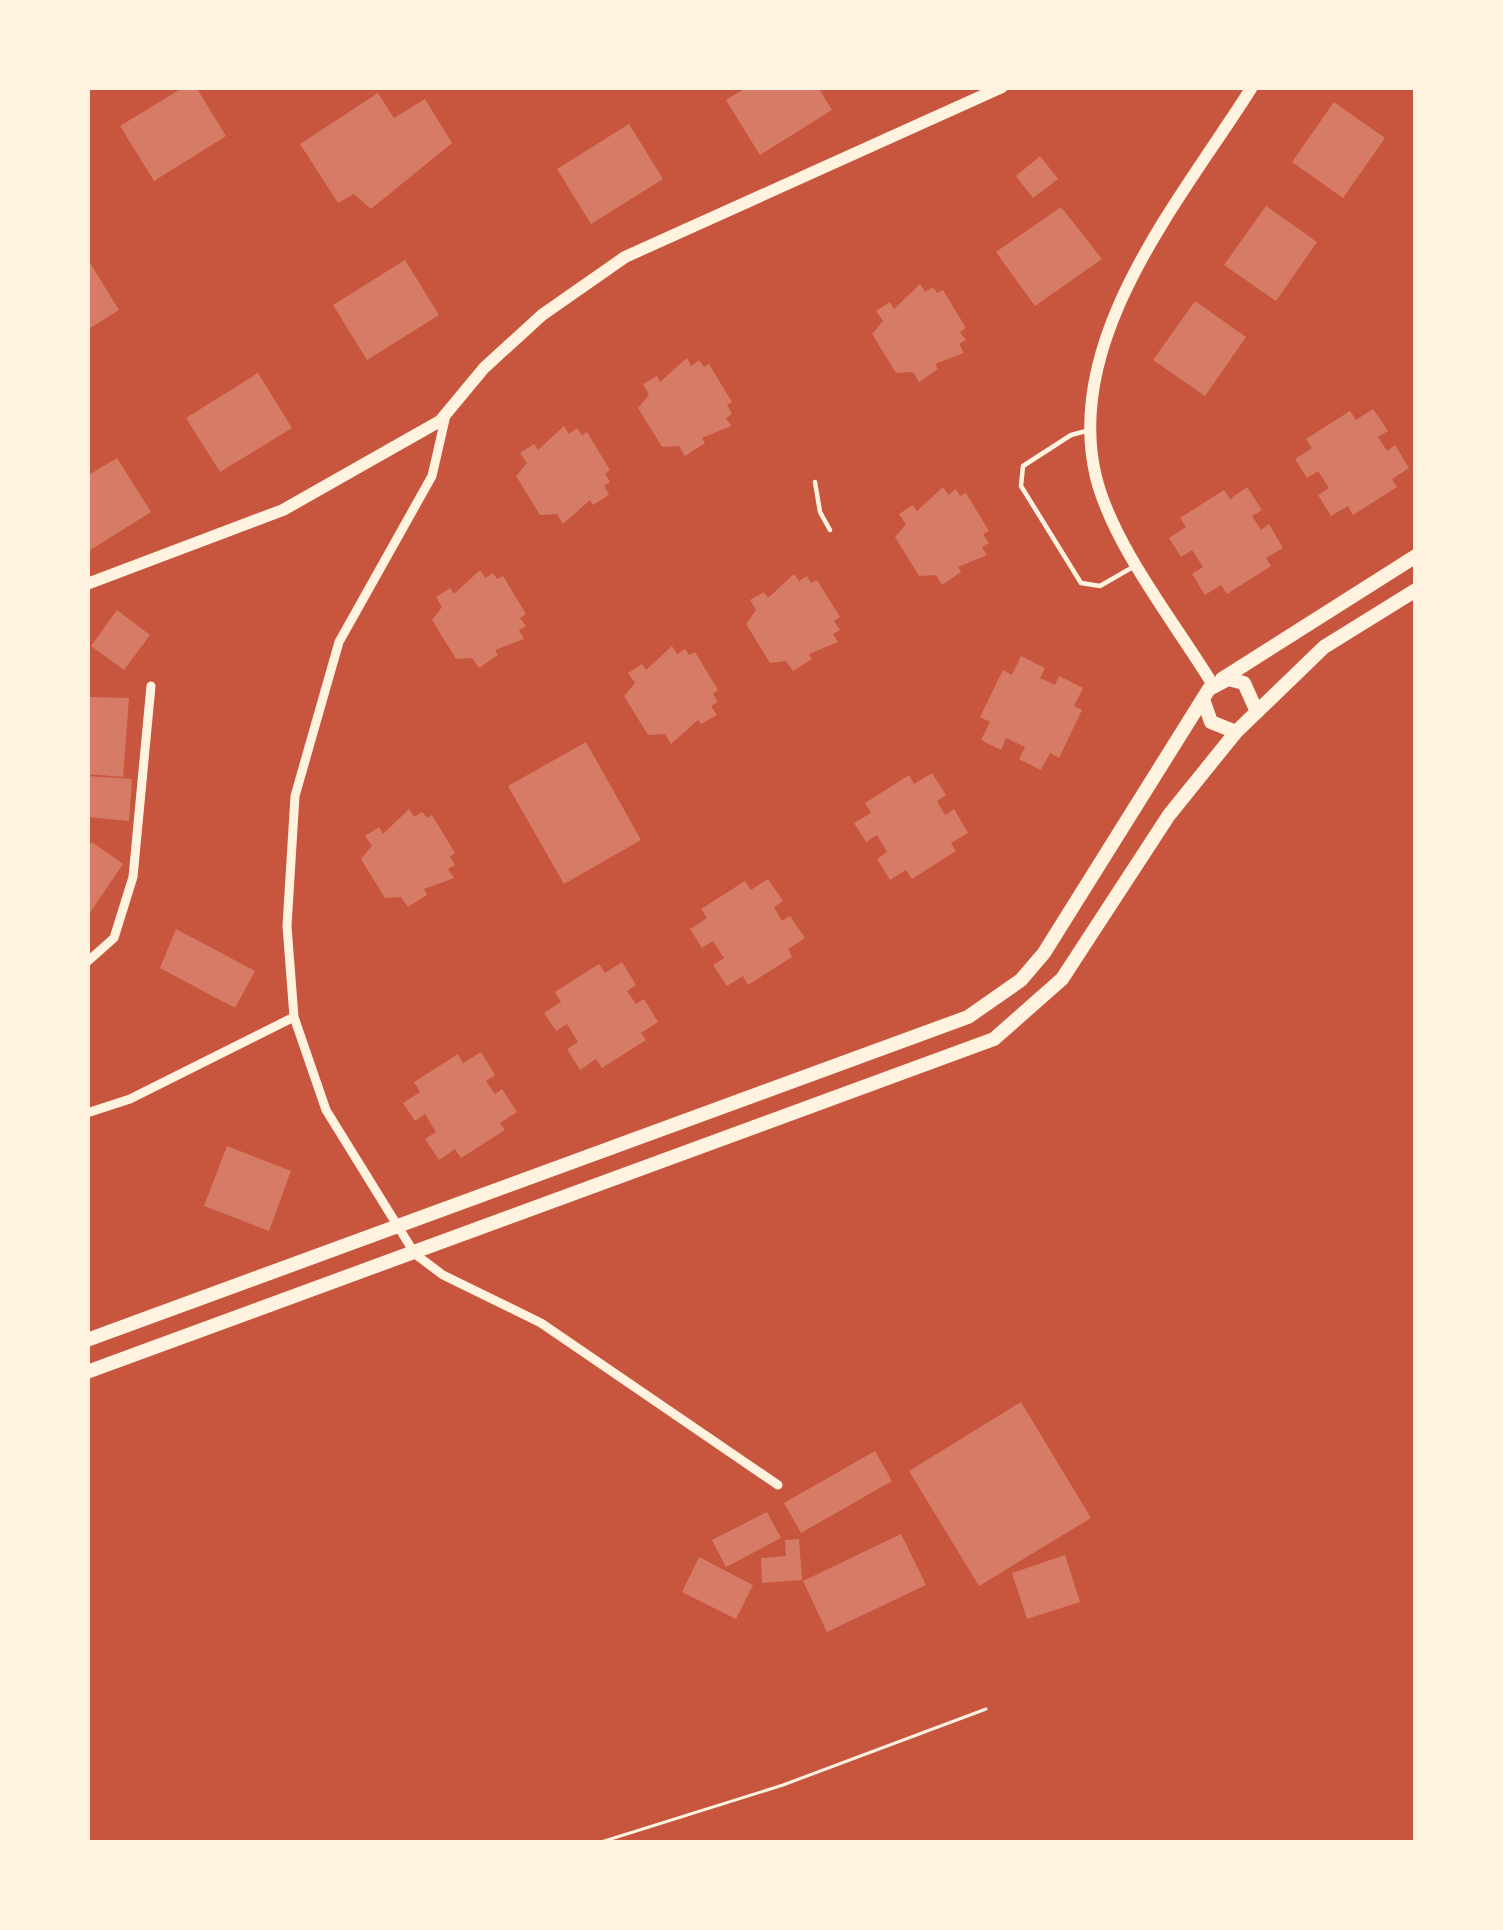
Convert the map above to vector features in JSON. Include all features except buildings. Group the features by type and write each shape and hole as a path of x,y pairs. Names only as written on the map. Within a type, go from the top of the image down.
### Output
{"main road":[{"path":"87,1340 937,1031 994,1000 1044,953 1213,686 1416,556"},
{"path":"87,1372 994,1039 1062,979 1169,814 1236,732 1324,647 1416,590"},
{"path":"1213,686 1228,680 1244,682 1257,712"},
{"path":"1204,701 1211,722 1236,732"}],"street":[{"path":"87,584 283,510 446,415 484,368 542,315 625,257 1002,87"},
{"path":"1213,686 1112,519 1097,479 1092,430 1103,353 1139,267 1252,87"},
{"path":"446,415 432,476 339,642 295,796 287,926 294,1017 326,1111 415,1254 443,1275 541,1323 778,1485"},
{"path":"87,962 114,938 134,877 152,686"},
{"path":"87,1113 130,1099 294,1017"}],"lane":[{"path":"1092,430 1071,434 1023,466 1022,486 1081,583 1100,586 1138,563"},
{"path":"815,482 820,512 830,530"}],"path":[{"path":"598,1843 783,1785 986,1709"}]}
